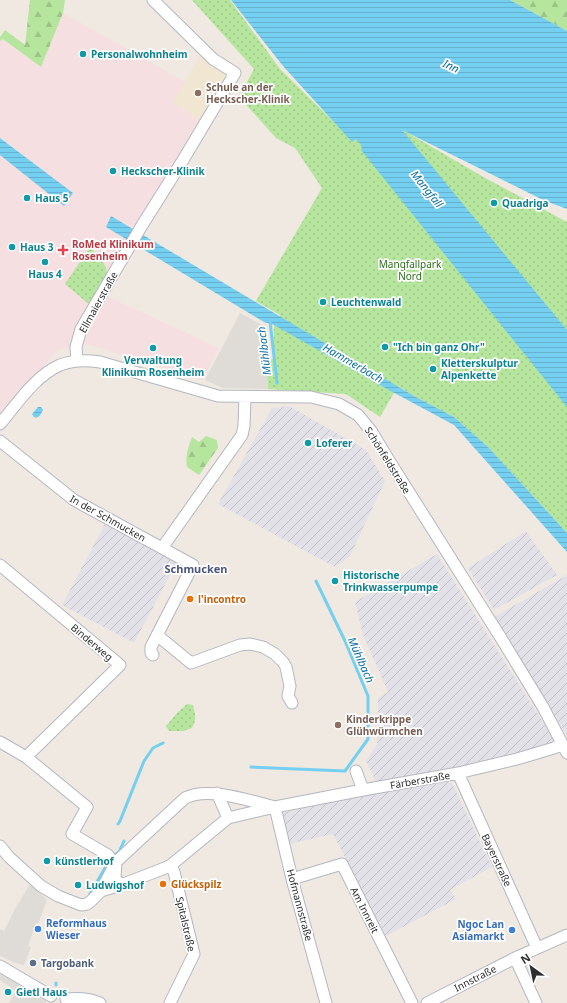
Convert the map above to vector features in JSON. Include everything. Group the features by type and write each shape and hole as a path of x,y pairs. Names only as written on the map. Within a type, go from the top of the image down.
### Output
{"street":[{"name":"Ellmaierstraße","path":"77,361 76,347 81,330 141,227 187,154 235,73 213,60 153,0"},
{"name":"Schönfeldstraße","path":"77,361 88,360 100,362 218,396 311,397 339,404 358,416 367,425 501,638 543,707 565,749"},
{"path":"0,424 40,378 59,365 77,361"},
{"path":"162,548 242,435 244,426 245,397"},
{"name":"In der Schmucken","path":"0,441 74,500 193,565 151,647 151,653 153,655"},
{"name":"Binderweg","path":"0,565 120,665 26,757"},
{"path":"157,635 191,663 240,645 250,644 263,647 275,654 286,667 290,686 288,696 292,702"},
{"path":"0,742 26,757 87,807 72,834 112,859 115,878 121,885"},
{"name":"Färberstraße","path":"101,891 121,885 171,865 228,818 275,807 458,773 517,759 554,748 565,749"},
{"path":"356,771 363,790"},
{"name":"Bayerstraße","path":"458,773 537,948"},
{"path":"217,793 228,818"},
{"name":"Färberstraße","path":"5,860 41,886 58,896 81,905 87,904 101,891 112,859 185,798 191,795 217,793 275,807"},
{"name":"Hofmannstraße","path":"275,807 292,879 326,1003"},
{"path":"0,846 5,860"},
{"name":"Am Innreit","path":"292,879 342,864 412,1003"},
{"name":"Spitalstraße","path":"170,1003 194,954 171,865"},
{"name":"Innstraße","path":"427,1003 515,958 567,935"},
{"path":"515,958 536,1003"},
{"path":"0,966 50,1000 53,994 59,993 62,994 66,1001 84,998 100,1003"}],"shaded area":[{"name":"RoMed Klinikum Rosenheim","path":"63,13 185,82 173,103 201,120 100,293 219,348 202,380 87,344 57,350 0,418 0,155 64,206 28,158 0,138 0,41 3,39 41,67"},
{"name":"Schule an der Heckscher-Klinik","path":"200,56 228,73 201,120 173,103"},
{"path":"240,313 262,325 268,389 223,388 205,380"},
{"path":"289,406 366,450 385,481 350,556 335,567 218,504 272,408"},
{"path":"105,524 177,562 134,643 62,605"},
{"path":"526,531 557,575 494,610 468,568"},
{"path":"437,554 557,745 377,784 366,761 377,744 378,698 388,692 363,635 355,602"},
{"path":"567,575 567,735 504,636 494,617"},
{"path":"451,781 492,867 450,890 456,899 386,936 333,834 289,844 282,813 332,802"},
{"path":"30,884 47,900 38,924 36,923 28,946 31,947 23,965 0,956 0,929 4,931"},
{"path":"0,971 27,986 46,999 46,1003 9,1003 16,991 0,980"}],"green space":[{"path":"30,0 65,0 63,13 41,67 3,39 0,41 0,37 5,30 25,45"},
{"name":"Mangfallpark Nord","path":"192,0 230,0 280,69 340,128 401,129 487,179 567,222 567,533 488,447 454,417 398,386 380,417 346,394 268,389 266,361 273,359 274,325 280,315 256,301 322,188 295,148 276,138 239,97 254,69"},
{"path":"510,0 567,0 567,31"},
{"path":"90,247 103,262 107,272 104,281 90,305 65,284"},
{"path":"206,436 217,440 218,448 199,475 187,467 187,452 192,437 199,442"},
{"path":"187,704 193,705 195,719 192,728 183,731 169,731 166,726"}],"water":[{"path":"231,0 510,0 567,31 567,209 543,200 402,130 567,330 567,407 361,150 362,146 356,139 352,142 283,66"},
{"path":"0,138 73,193 64,206 0,155"},
{"name":"Hammerbach","path":"111,216 414,396 454,417 488,447 567,533 567,552 454,425 274,325 264,322 106,227"},
{"path":"38,407 41,407 43,410 39,417 34,417 32,414"}],"waterway":[{"name":"Mühlbach","path":"270,321 277,383"},
{"name":"Mühlbach","path":"251,767 345,771 368,739 368,696 345,641 316,581"},
{"name":"Mühlbach","path":"118,824 144,761 153,748 163,743"},
{"name":"Mühlbach","path":"112,857 119,852 124,841"},
{"name":"Mühlbach","path":"90,894 109,861"}],"place":[{"name":"Personalwohnheim","path":"83,54"},
{"name":"Schule an der Heckscher-Klinik","path":"198,93"},
{"name":"Heckscher-Klinik","path":"113,171"},
{"name":"Haus 5","path":"27,198"},
{"name":"Quadriga","path":"494,203"},
{"name":"Haus 3","path":"12,247"},
{"name":"RoMed Klinikum Rosenheim","path":"63,250"},
{"name":"Haus 4","path":"45,262"},
{"name":"Leuchtenwald","path":"323,302"},
{"name":"\"Ich bin ganz Ohr\"","path":"385,347"},
{"name":"Verwaltung Klinikum Rosenheim","path":"153,348"},
{"name":"Kletterskulptur Alpenkette","path":"433,369"},
{"name":"Loferer","path":"308,443"},
{"name":"Historische Trinkwasserpumpe","path":"335,581"},
{"name":"l'incontro","path":"190,599"},
{"name":"Kinderkrippe Glühwürmchen","path":"338,725"},
{"name":"künstlerhof","path":"47,861"},
{"name":"Glückspilz","path":"163,884"},
{"name":"Ludwigshof","path":"78,885"},
{"name":"Reformhaus Wieser","path":"38,929"},
{"name":"Ngoc Lan Asiamarkt","path":"512,930"},
{"name":"Targobank","path":"33,963"},
{"name":"Gietl Haus","path":"8,992"}],"district":[{"name":"Schmucken","path":"196,569"}],"water label":[{"name":"Inn","path":"451,66"},
{"name":"Mangfall","path":"427,189"}]}
